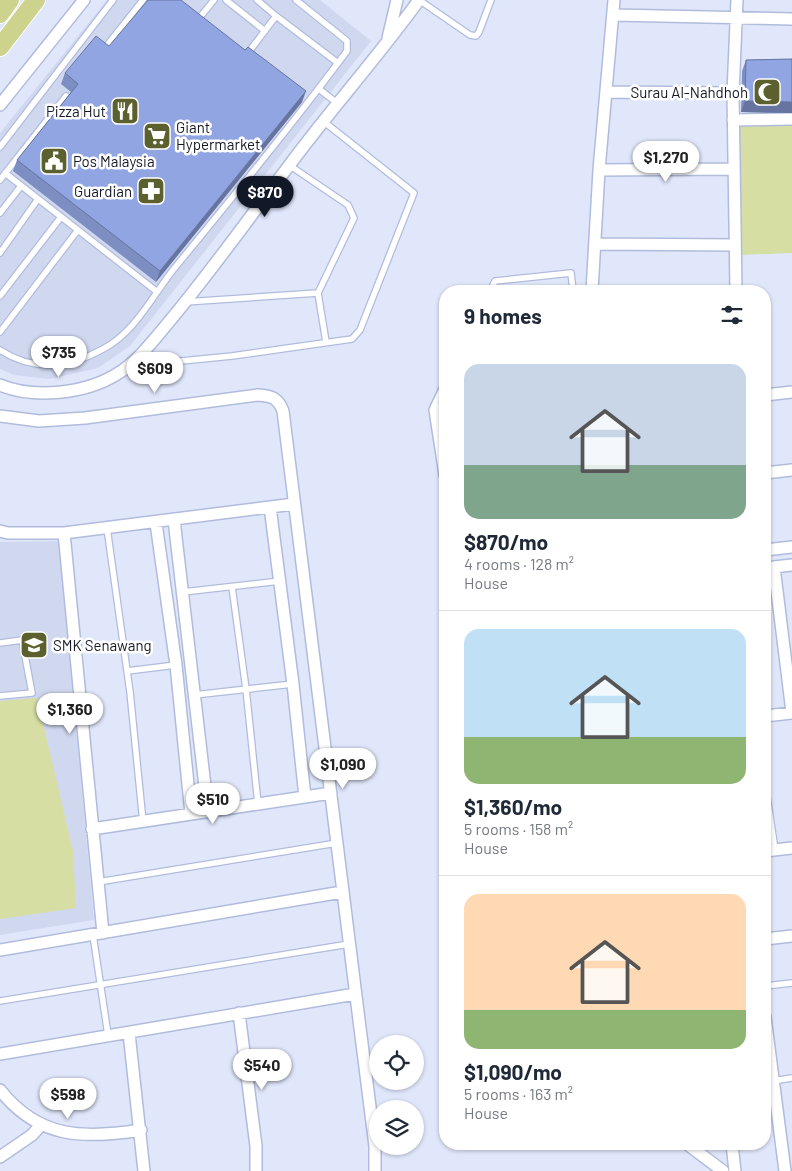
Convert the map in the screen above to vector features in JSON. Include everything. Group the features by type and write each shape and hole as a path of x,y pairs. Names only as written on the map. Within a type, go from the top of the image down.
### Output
{"main road":[{"path":"0,14 10,0"},
{"path":"0,47 36,0"}],"street":[{"path":"1,101 84,0"},
{"path":"0,385 17,392 54,392 92,386 117,374 146,348 185,302 387,39 411,14 419,0"},
{"path":"593,285 599,170 608,92 614,0"},
{"path":"736,285 733,93 737,0"},
{"path":"387,39 394,1 411,14"},
{"path":"614,15 792,19"},
{"path":"608,92 733,93"},
{"path":"733,120 792,119"},
{"path":"599,170 734,169"},
{"path":"596,244 735,245"},
{"path":"771,394 792,392"},
{"path":"0,416 39,421 85,418 258,395 271,396 280,401 283,411 331,794 374,1146 375,1171"},
{"path":"439,402 435,410 439,436"},
{"path":"771,472 792,470"},
{"path":"0,531 8,533 64,533 294,504"},
{"path":"270,507 294,684 305,797"},
{"path":"174,520 208,812"},
{"path":"156,522 176,666 191,814"},
{"path":"64,533 98,882 98,934"},
{"path":"771,549 792,547"},
{"path":"771,567 792,565"},
{"path":"771,574 792,712 771,715"},
{"path":"92,829 331,794"},
{"path":"771,851 792,848"},
{"path":"0,950 342,892"},
{"path":"771,938 792,936"},
{"path":"0,1054 355,994"},
{"path":"239,1013 256,1146 256,1171"},
{"path":"129,1033 144,1171"},
{"path":"771,1084 785,1171"},
{"path":"0,1090 24,1115 41,1125 67,1134 88,1136 141,1130"},
{"path":"0,1157 32,1136 41,1125"},
{"path":"695,1150 723,1171"},
{"path":"733,1150 735,1171"}],"lane":[{"path":"0,146 113,0"},
{"path":"105,48 143,0"},
{"path":"201,16 214,0"},
{"path":"226,0 265,31"},
{"path":"257,0 338,63"},
{"path":"0,350 22,363 45,366 72,362 104,349 127,332 156,291 309,102 347,51 347,41 296,0"},
{"path":"419,0 470,35 476,36 491,0"},
{"path":"194,11 209,22"},
{"path":"248,53 276,16"},
{"path":"240,47 256,59"},
{"path":"319,89 337,103"},
{"path":"0,180 66,96"},
{"path":"302,96 309,102"},
{"path":"125,367 232,356 352,339 360,330 414,193 323,121"},
{"path":"289,165 348,205 354,218 318,293 326,342"},
{"path":"5,173 156,291"},
{"path":"0,213 21,186"},
{"path":"0,253 38,199"},
{"path":"0,296 61,217"},
{"path":"0,332 78,230"},
{"path":"493,285 495,281 570,273 572,285"},
{"path":"185,302 318,293"},
{"path":"106,528 127,671 143,822"},
{"path":"183,592 280,581"},
{"path":"232,587 246,689 258,804"},
{"path":"0,643 22,640 32,693 0,696"},
{"path":"127,671 176,666"},
{"path":"194,695 294,684"},
{"path":"98,882 337,843"},
{"path":"98,934 100,985 108,1035"},
{"path":"0,1001 349,944"},
{"path":"771,985 792,983"},
{"path":"771,1078 792,1078"},
{"path":"785,1171 792,1170"}],"shaded area":[{"path":"107,0 320,0 371,41 130,346 98,368 49,379 14,375 0,369 0,133"},
{"name":"SMK Senawang","path":"59,541 94,920 0,935 0,542"}],"green space":[{"path":"792,121 792,253 740,255 736,122"},
{"path":"37,698 73,851 76,908 0,919 0,701"}],"building":[{"name":"Giant Hypermarket","path":"148,0 181,0 245,50 248,47 306,91 160,271 17,160 78,84 65,73 96,36 109,46"},
{"name":"Surau Al-Nahdhoh","path":"792,59 792,102 745,101 746,60"}],"place":[{"name":"Surau Al-Nahdhoh","path":"767,92"},
{"name":"Pizza Hut","path":"125,111"},
{"name":"Giant Hypermarket","path":"157,136"},
{"name":"Pos Malaysia","path":"54,161"},
{"name":"Guardian","path":"151,191"},
{"name":"SMK Senawang","path":"34,645"}]}
